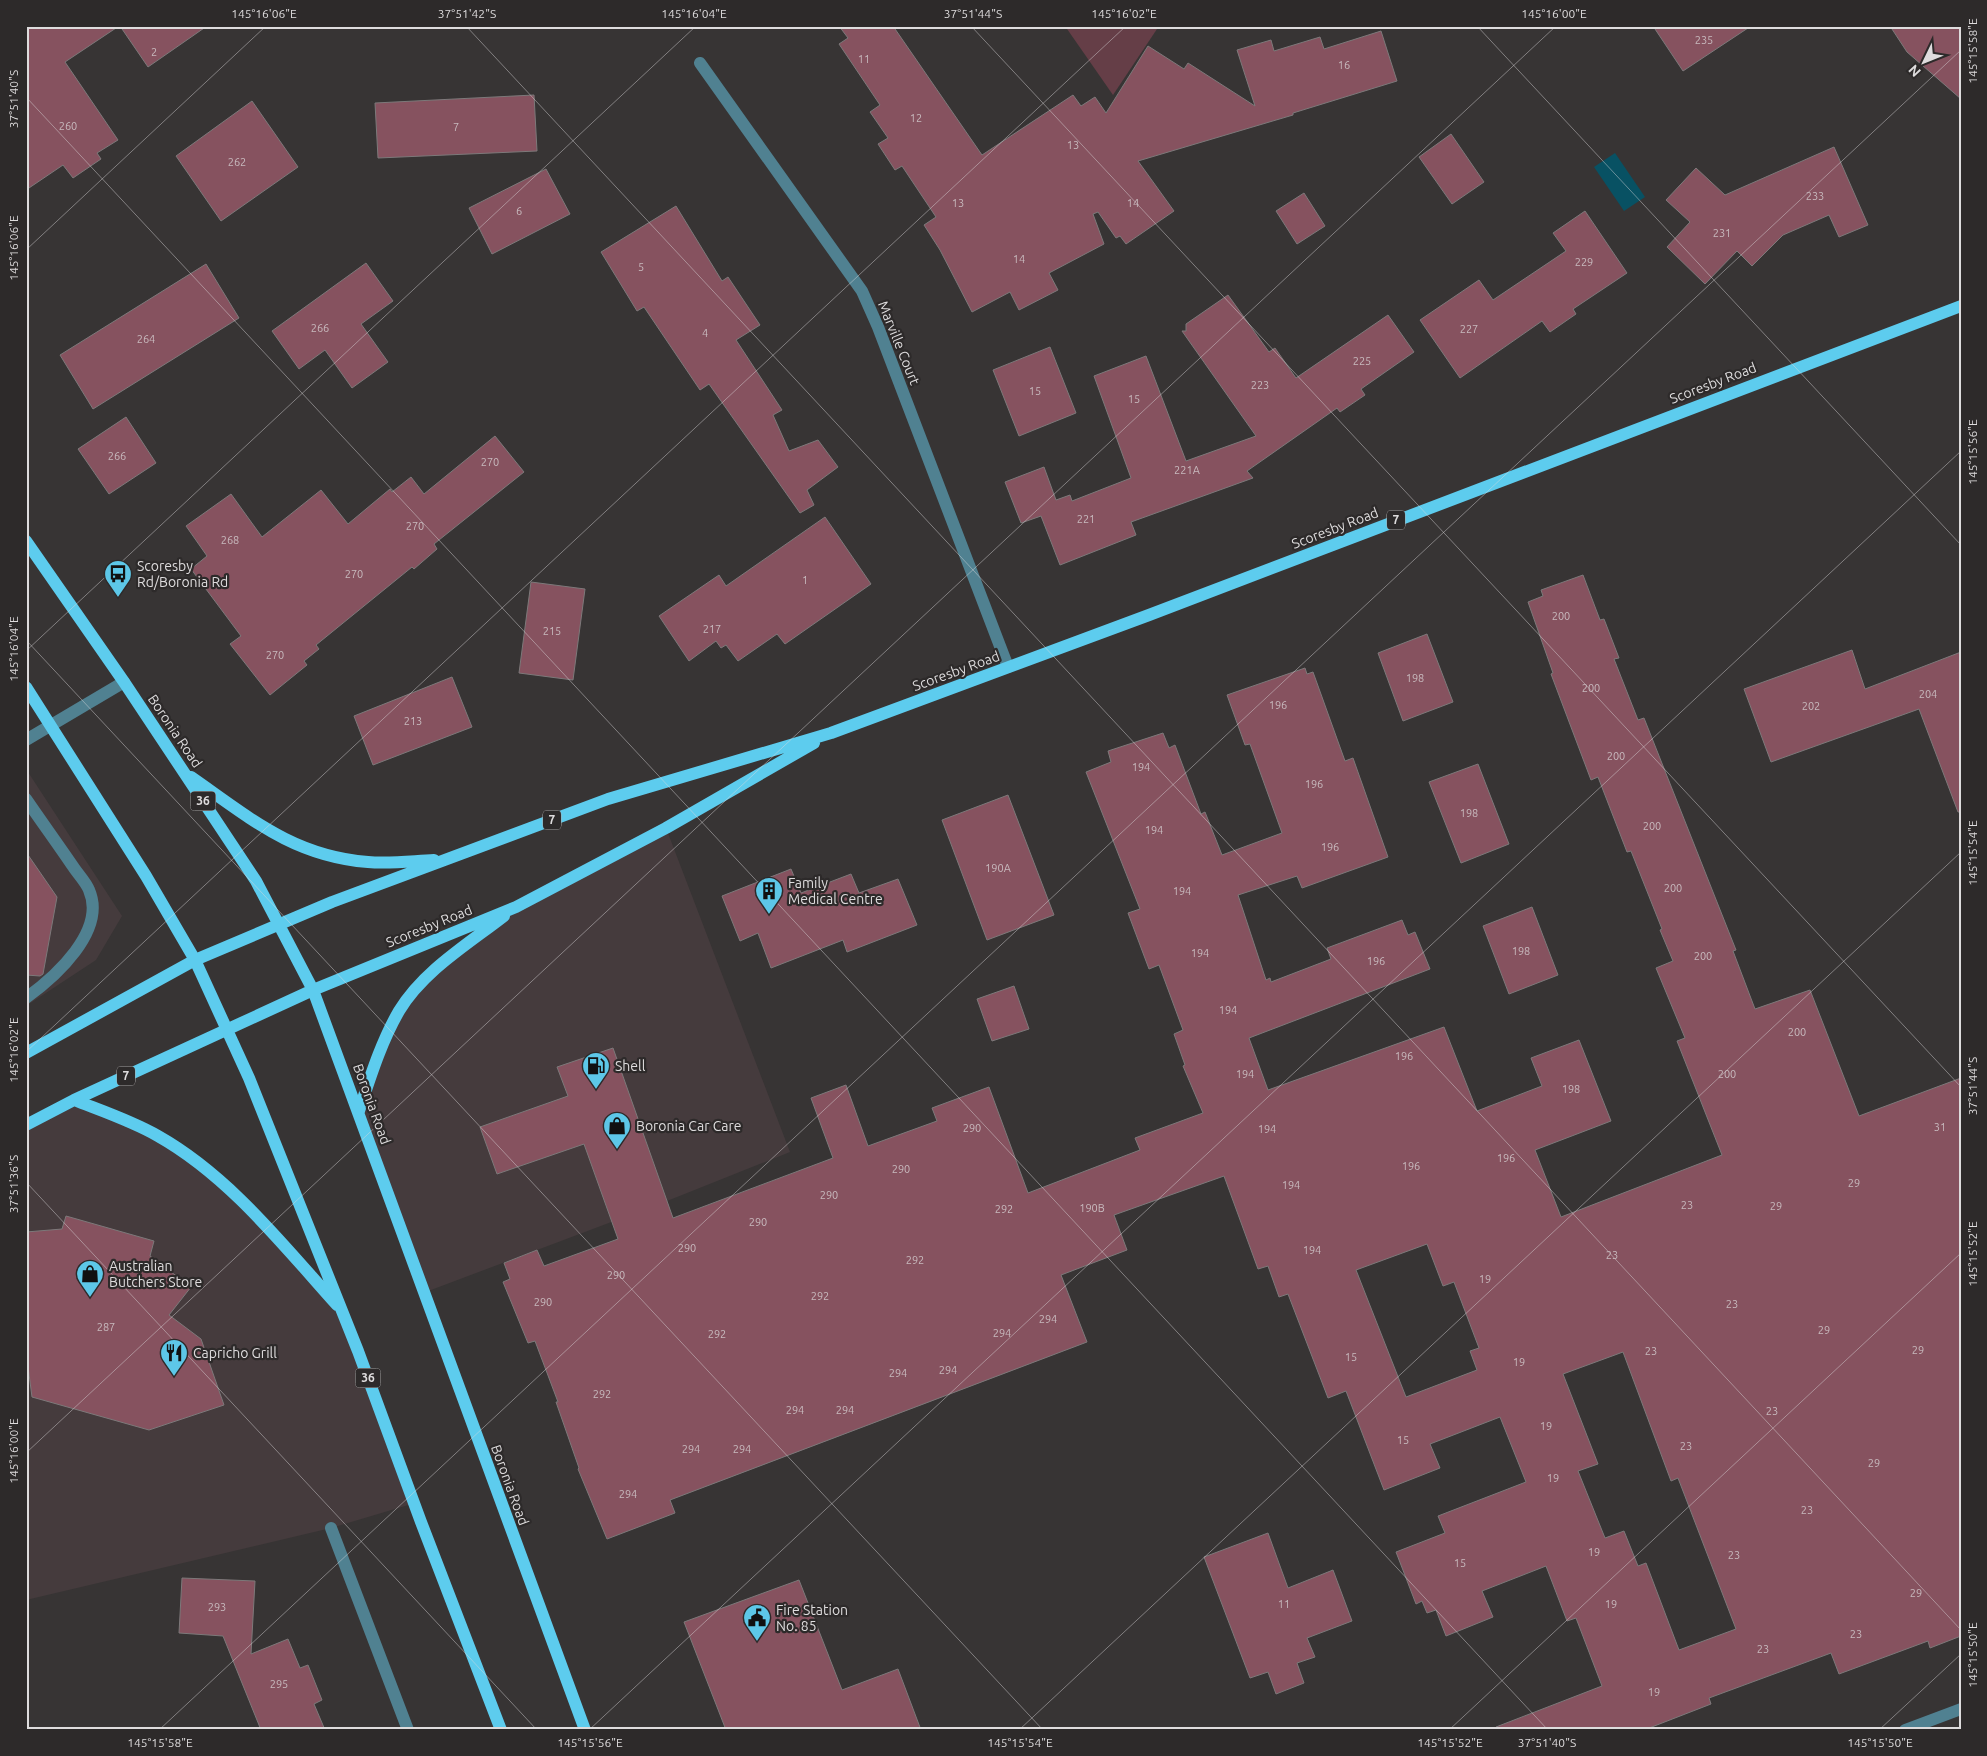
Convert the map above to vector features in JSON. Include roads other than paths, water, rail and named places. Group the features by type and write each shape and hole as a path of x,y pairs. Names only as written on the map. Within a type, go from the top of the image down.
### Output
{"main road":[{"name":"Scoresby Road","path":"26,1053 195,960 278,923 608,799 831,733 1961,306"},
{"name":"Boronia Road","path":"26,541 124,682 256,881 314,990 423,1293 585,1730"},
{"name":"36","path":"26,687 146,876 195,960 259,1100 342,1310 501,1730"},
{"name":"Scoresby Road","path":"26,1125 74,1100 314,990 516,907 666,828 831,733"},
{"path":"185,773 272,834 295,845 323,854 369,862 444,860"},
{"path":"359,1111 377,1058 399,1012 408,999 444,963 516,907"},
{"path":"74,1100 158,1136 210,1174 257,1217 342,1310"}],"street":[{"name":"Marville Court","path":"700,63 862,291 878,327 1008,667"},
{"path":"26,740 124,682"},
{"path":"26,800 90,891 93,914 88,932 78,947 61,967 26,998"},
{"path":"331,1528 408,1730"},
{"path":"1905,1730 1961,1709"}],"water":[{"path":"1615,153 1645,197 1624,211 1594,167"}],"place":[{"name":"Scoresby Rd/Boronia Rd","path":"118,598"},
{"name":"Family Medical Centre","path":"769,915"},
{"name":"Shell","path":"596,1090"},
{"name":"Boronia Car Care","path":"617,1150"},
{"name":"Australian Butchers Store","path":"90,1298"},
{"name":"Capricho Grill","path":"174,1377"},
{"name":"Fire Station No. 85","path":"757,1642"}]}
